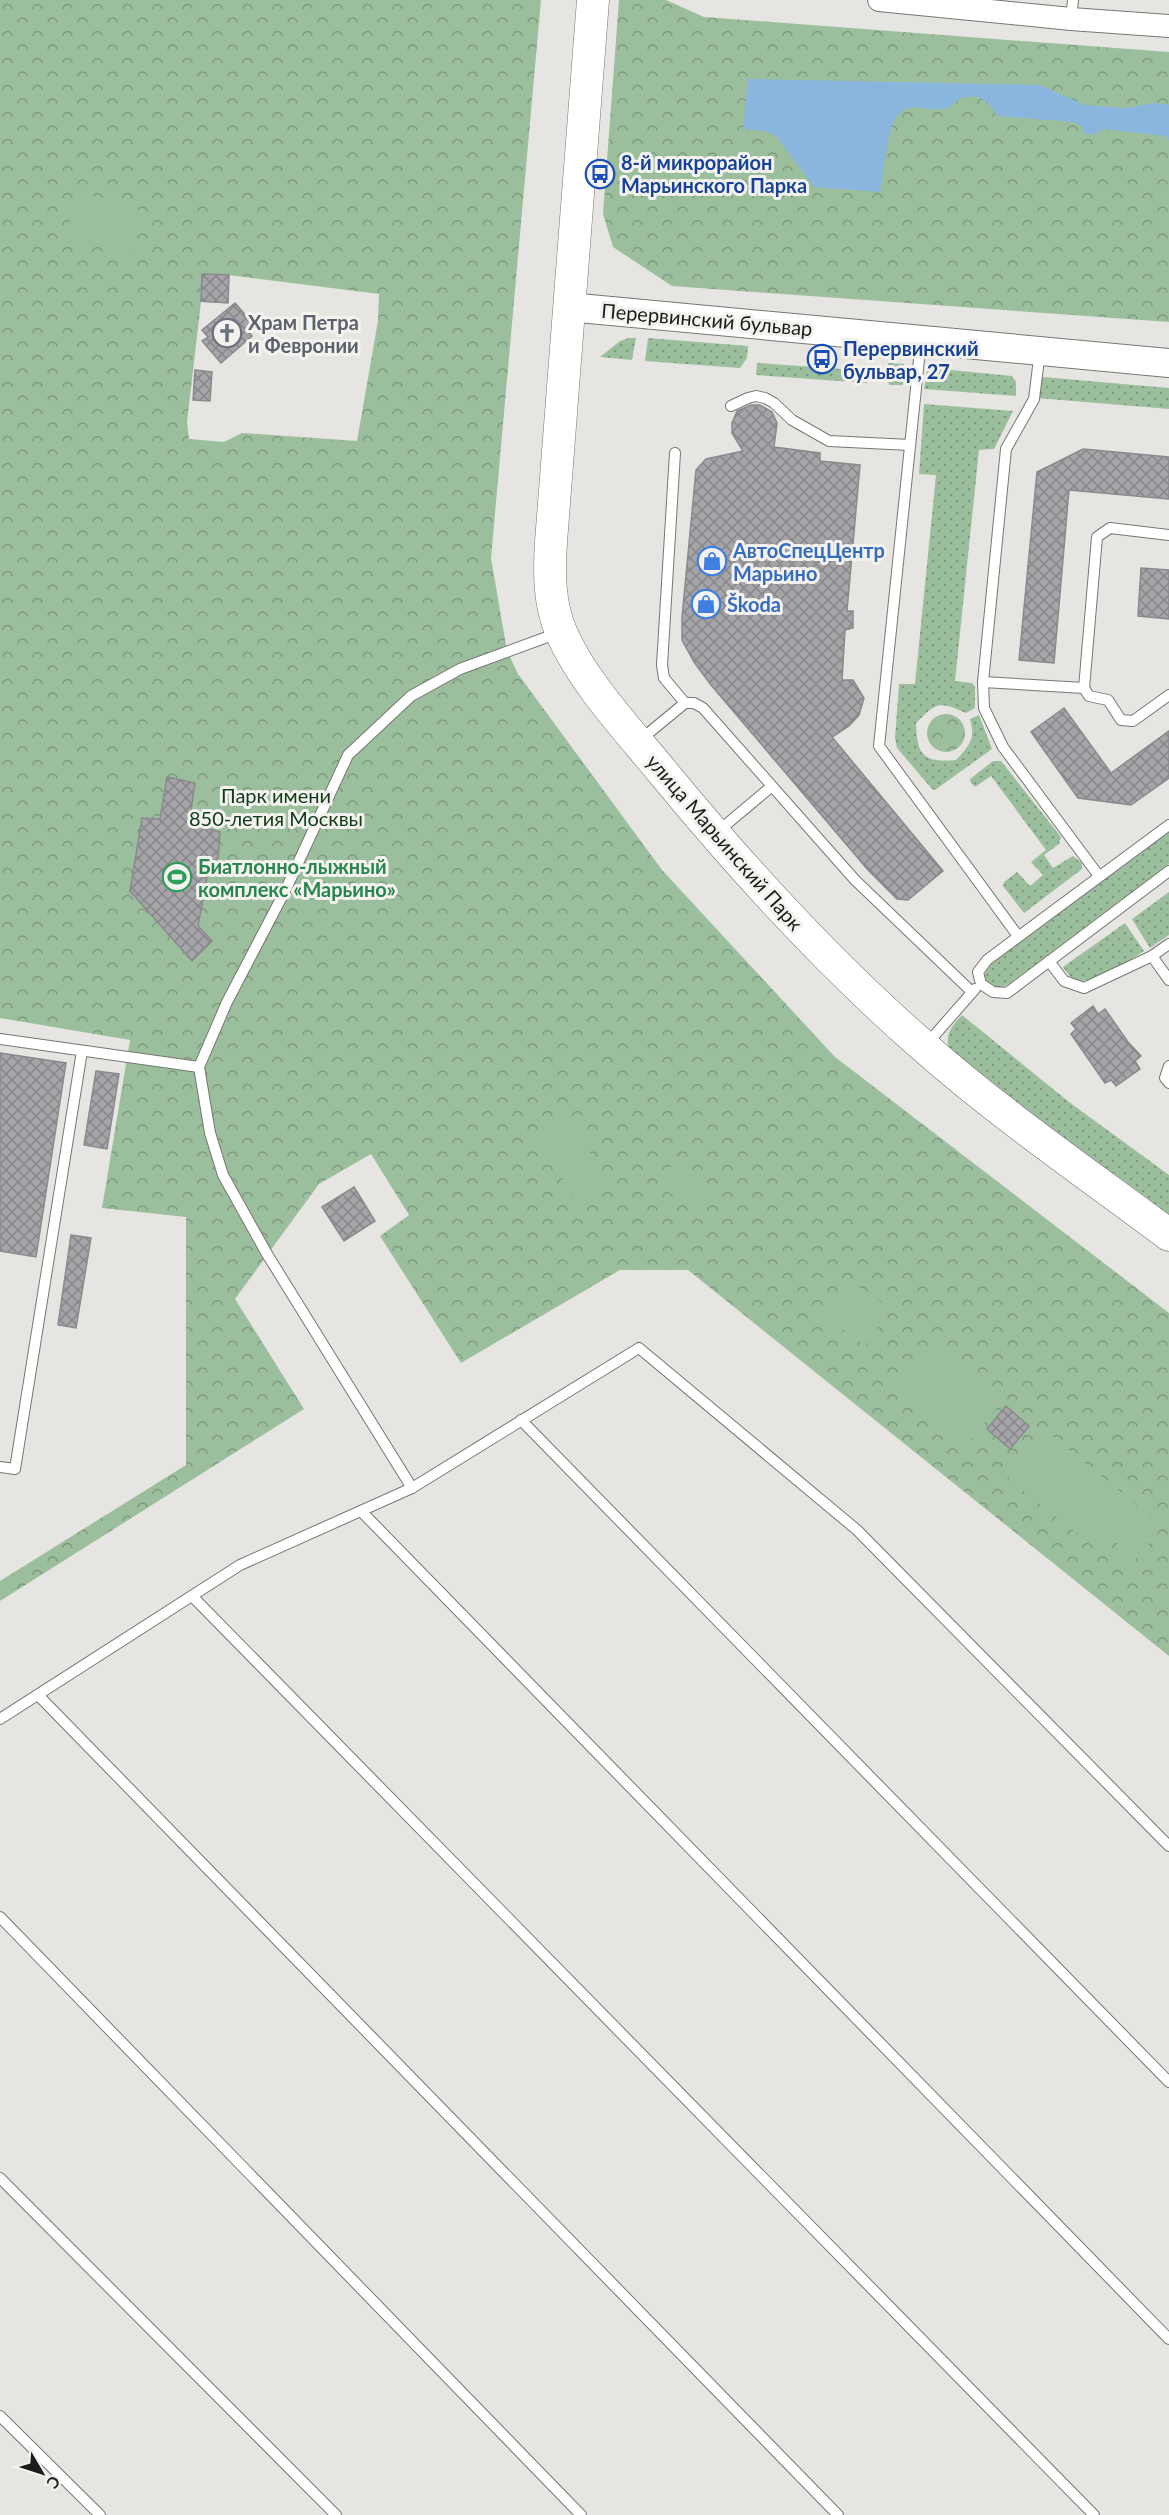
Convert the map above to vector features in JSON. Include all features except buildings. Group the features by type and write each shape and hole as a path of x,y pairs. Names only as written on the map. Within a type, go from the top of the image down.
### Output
{"main road":[{"name":"улица Марьинский Парк","path":"593,0 549,565 553,605 561,632 593,685 714,834 807,936 867,996 924,1047 1169,1235"}],"street":[{"path":"879,0 1072,10 1169,26"},
{"name":"Перервинский бульвар","path":"568,307 1169,363"}],"lane":[{"path":"921,340 879,746 1018,936"},
{"path":"1040,351 1034,399 1006,449 983,682 984,708 1003,747 1099,876"},
{"path":"731,406 756,396 774,402 792,420 829,441 910,445"},
{"path":"675,453 662,665 664,678 685,704"},
{"path":"1169,535 1110,528 1097,537 1084,688 1089,696 1108,700 1121,720 1133,721 1169,695"},
{"path":"412,1488 267,1254 223,1175 210,1133 199,1067 227,1002 286,890 348,755 411,696 460,669 561,632"},
{"path":"983,682 1084,688"},
{"path":"638,742 685,704 694,703 703,708 855,880 976,988 1006,993 1169,871"},
{"path":"714,834 771,787"},
{"path":"924,1047 976,988 978,972 987,960 1169,825"},
{"path":"1049,961 1064,981 1084,988 1152,956 1169,944"},
{"path":"1152,956 1169,980"},
{"path":"0,1039 199,1067"},
{"path":"0,1467 15,1469 82,1051"},
{"path":"1169,1066 1165,1078 1169,1083"},
{"path":"0,1719 240,1565 412,1488 639,1348 857,1530 1169,1846"},
{"path":"521,1420 1169,2082"},
{"path":"361,1511 1169,2339"},
{"path":"192,1596 1094,2515"},
{"path":"38,1695 838,2515"},
{"path":"0,1917 581,2515"},
{"path":"0,2178 336,2515"},
{"path":"0,2416 100,2515"}],"green space":[{"name":"Парк имени 850-летия Москвы","path":"0,0 541,0 491,558 507,651 518,674 662,870 835,1057 1169,1313 1169,1656 688,1270 620,1270 461,1363 380,1236 409,1215 371,1154 319,1184 235,1299 304,1409 0,1601 0,1581 186,1465 186,1217 102,1208 130,1040 0,1018","holes":["229,275 379,294 378,321 357,441 242,433 224,442 189,439 187,422 201,302 228,303"]},
{"path":"619,0 666,0 704,17 1169,52 1169,322 672,286 613,247 603,214"},
{"path":"79,191 145,212 131,256 66,236"},
{"path":"636,338 632,360 600,357 620,341"},
{"path":"648,338 748,346 747,358 740,368 645,361"},
{"path":"757,363 869,371 867,383 756,375"},
{"path":"888,363 904,364 903,385 889,385 886,374"},
{"path":"930,368 1012,376 1016,382 1016,396 924,389 927,370"},
{"path":"1043,377 1169,388 1169,409 1037,398 1036,387"},
{"path":"924,404 1013,411 994,449 979,450 955,681 972,683 975,687 975,708 966,713 944,705 934,707 916,723 920,750 929,758 945,761 956,760 972,737 970,719 979,715 992,749 935,790 897,748 895,738 899,684 915,684 936,475 919,474"},
{"path":"946,714 960,719 965,733 960,747 946,752 932,747 927,733 932,719"},
{"path":"993,761 1001,761 1061,837 1059,844 1044,855 1053,868 1073,856 1082,863 1082,869 1024,913 1003,886 1004,882 1017,872 1030,886 1043,875 1031,862 1046,850 991,776 975,787 971,783 970,779"},
{"path":"1169,831 1169,864 1009,984 1000,988 992,988 988,984 985,973 995,960"},
{"path":"1169,892 1169,935 1150,948 1132,919"},
{"path":"1125,923 1144,951 1098,977 1079,981 1070,976 1063,967"},
{"path":"962,1015 1069,1102 1169,1175 1169,1223 950,1051 948,1036"},
{"path":"569,1118 611,1187 579,1206 537,1137"},
{"path":"671,1166 710,1199 696,1215 658,1183"},
{"path":"849,1280 891,1309 865,1345 824,1316"},
{"path":"933,1347 1001,1403 967,1444 898,1388"},
{"path":"1046,1431 1138,1506 1101,1553 1008,1478"},
{"path":"1144,1512 1162,1527 1129,1567 1111,1552"}],"water":[{"path":"748,79 1040,85 1085,105 1125,108 1155,103 1169,105 1169,141 1166,136 1103,129 1095,135 1084,133 1082,127 1074,122 997,116 987,102 977,97 966,97 945,109 914,108 902,111 897,116 890,132 880,192 814,187 776,136 764,131 743,129"}],"place":[{"name":"8-й микрорайон Марьинского Парка","path":"600,174"},
{"name":"Храм Петра и Февронии","path":"227,333"},
{"name":"Перервинский бульвар, 27","path":"822,359"},
{"name":"АвтоСпецЦентр Марьино","path":"712,561"},
{"name":"Škoda","path":"706,604"},
{"name":"Биатлонно-лыжный комплекс «Марьино»","path":"177,877"}]}
